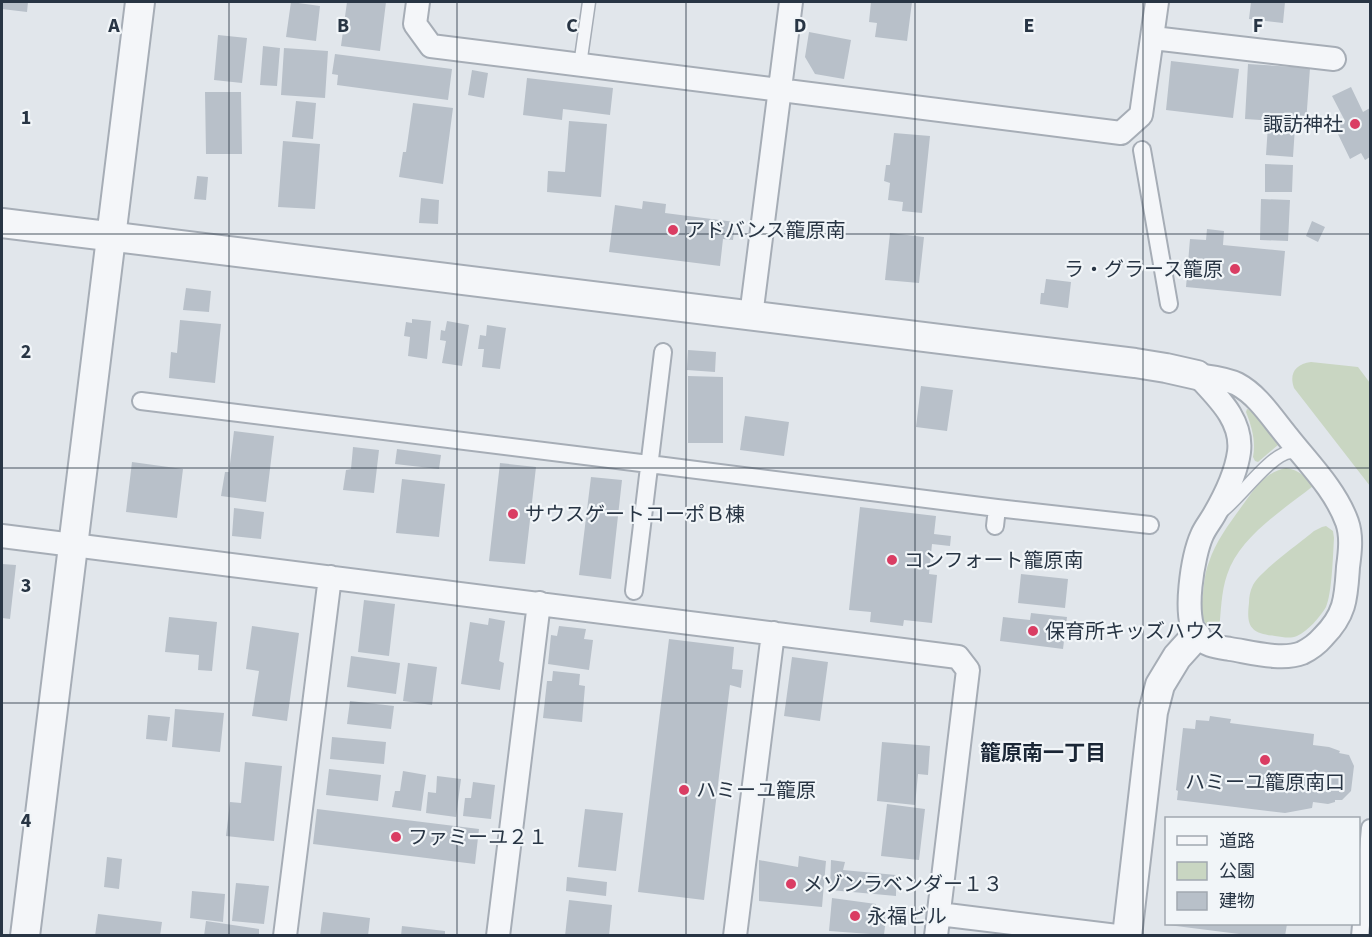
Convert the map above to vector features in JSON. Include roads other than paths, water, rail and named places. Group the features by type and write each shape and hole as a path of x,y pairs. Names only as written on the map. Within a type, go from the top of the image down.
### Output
{"street":[{"path":"25,936 140,2"},
{"path":"418,2 415,24 430,46 1121,133 1142,116 1157,2"},
{"path":"751,316 791,2"},
{"path":"1153,38 1334,59"},
{"path":"1142,150 1169,304"},
{"path":"2,223 1135,363 1222,379 1237,384 1254,396 1338,503 1347,524 1351,543 1341,615 1316,645 1300,654 1284,656 1216,647 1196,636 1190,623 1189,610 1196,550 1228,487 1239,452 1238,435 1232,416 1197,375"},
{"path":"634,591 663,352"},
{"path":"141,401 1150,525"},
{"path":"995,526 997,508"},
{"path":"2,536 958,657 968,670 938,925 1117,936"},
{"path":"285,936 330,577"},
{"path":"498,936 539,603"},
{"path":"735,936 773,633"},
{"path":"1127,936 1153,712 1160,685 1177,657 1196,636"},
{"path":"1360,936 1371,828"}],"lane":[{"path":"580,65 589,2"},
{"path":"1212,519 1231,505 1260,472 1282,454 1291,452 1301,454"}],"place":[{"name":"諏訪神社","path":"1355,124"},
{"name":"アドバンス籠原南","path":"673,230"},
{"name":"ラ・グラース籠原","path":"1235,269"},
{"name":"サウスゲートコーポＢ棟","path":"513,514"},
{"name":"コンフォート籠原南","path":"892,560"},
{"name":"保育所キッズハウス","path":"1033,631"},
{"name":"ハミーユ籠原南口","path":"1265,760"},
{"name":"ハミーユ籠原","path":"684,790"},
{"name":"ファミーユ２１","path":"396,837"},
{"name":"メゾンラベンダー１３","path":"791,884"},
{"name":"永福ビル","path":"855,916"}],"district":[{"name":"籠原南一丁目","path":"1043,753"}]}
